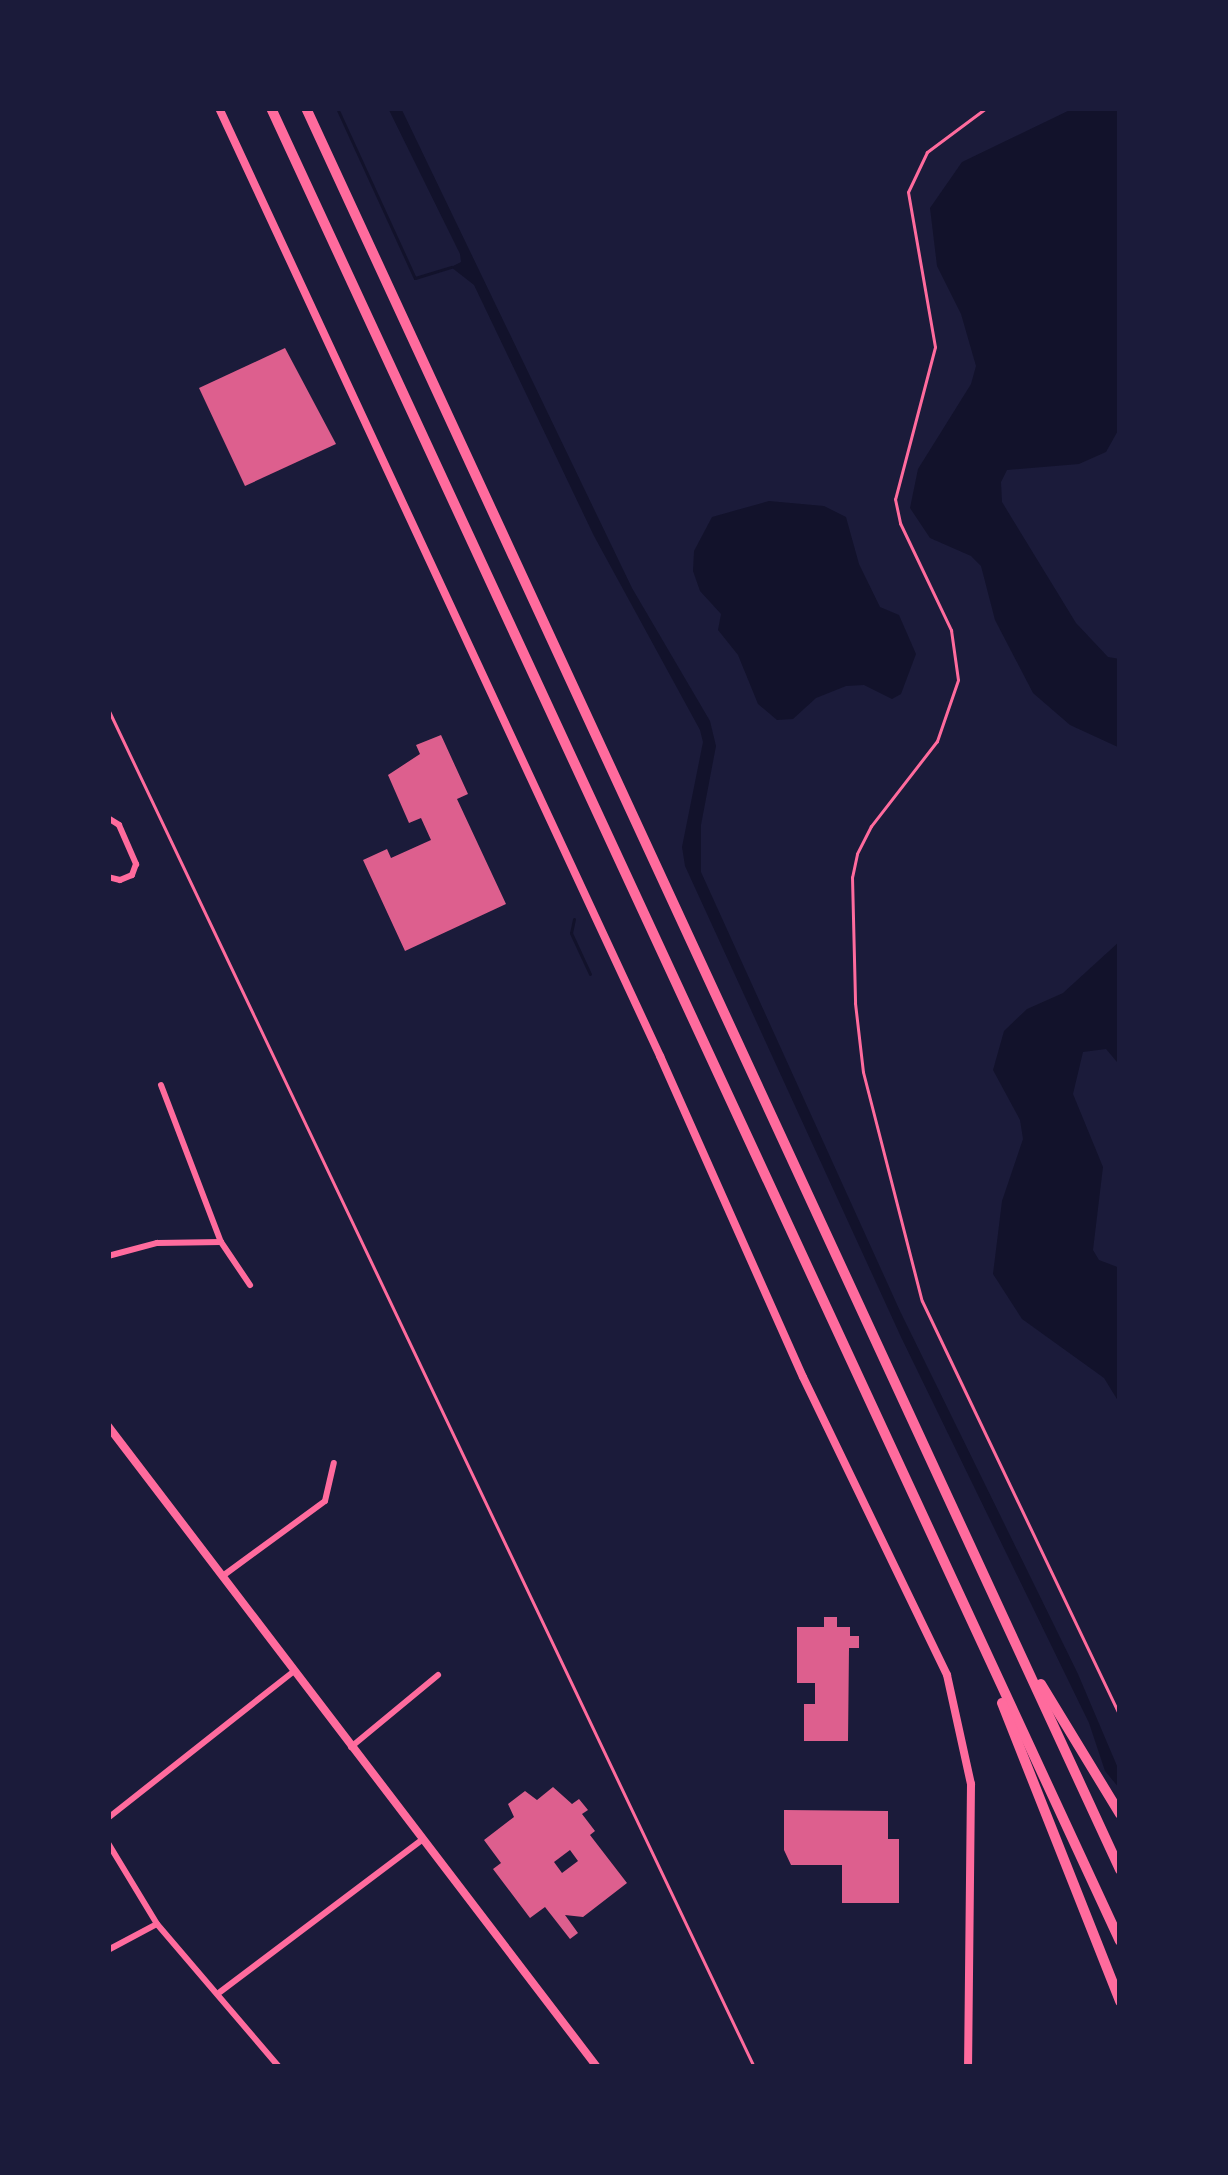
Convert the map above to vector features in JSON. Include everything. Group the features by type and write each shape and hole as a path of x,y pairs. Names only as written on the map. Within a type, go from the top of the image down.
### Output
{"highway":[{"path":"271,108 1120,1940"},
{"path":"306,108 1120,1870"},
{"path":"1010,1632 1120,1814"},
{"path":"980,1643 1029,1780 1120,2002"}],"main road":[{"path":"218,108 660,1056 803,1378 947,1675 971,1784 968,2067"},
{"path":"108,1426 597,2067"}],"street":[{"path":"108,818 118,825 136,864 132,875 120,880 108,877"},
{"path":"161,1085 221,1242 250,1286"},
{"path":"108,1256 157,1243 221,1242"},
{"path":"224,1575 325,1501 334,1463"},
{"path":"110,1814 293,1672"},
{"path":"351,1748 438,1676"},
{"path":"220,1992 422,1840"},
{"path":"108,1843 158,1924 279,2067"},
{"path":"108,1950 158,1924"}],"path":[{"path":"986,108 927,152 908,191 909,220 935,347 895,500 900,523 951,630 958,680 937,741 871,826 857,854 855,1003 863,1072 922,1301 1120,1716"},
{"path":"108,710 754,2067"}],"shaded area":[{"path":"388,108 401,108 632,588 710,721 716,746 701,825 701,872 900,1311 1078,1674 1120,1773 1120,1789 1105,1771 1089,1723 901,1337 685,866 682,847 703,742 700,730 594,536 474,285 451,267 461,262 460,254"},
{"path":"1074,108 1120,108 1120,427 1106,452 1079,464 1007,470 1001,482 1002,502 1076,623 1108,657 1120,659 1120,748 1070,725 1033,693 995,620 981,566 971,556 930,538 910,508 918,469 971,384 976,366 961,314 937,266 930,208 962,162"},
{"path":"769,501 824,506 846,517 859,564 880,607 899,615 916,654 901,694 892,699 864,685 846,686 816,698 793,719 777,720 758,704 738,655 718,630 721,614 700,591 693,571 694,551 712,517"},
{"path":"1120,941 1120,1103 1117,1062 1106,1049 1083,1052 1073,1094 1103,1167 1093,1250 1099,1260 1120,1268 1120,1404 1104,1378 1022,1319 993,1274 1002,1201 1023,1139 1020,1120 993,1070 1004,1031 1027,1009 1063,993"}],"building":[{"path":"285,348 336,444 245,486 199,388"},
{"path":"441,735 468,794 457,799 506,904 405,951 363,860 387,849 391,858 431,840 421,818 409,823 388,775 420,754 416,745"},
{"path":"824,1617 837,1617 837,1627 850,1627 850,1636 859,1636 859,1648 849,1648 848,1741 804,1741 804,1704 815,1704 815,1683 797,1683 797,1627 824,1627"},
{"path":"553,1787 572,1804 579,1799 588,1810 582,1814 595,1831 590,1835 627,1883 583,1917 565,1915 578,1933 570,1939 545,1907 530,1918 493,1869 501,1863 484,1840 514,1817 508,1804 525,1791 537,1800","holes":["570,1850 578,1861 562,1873 554,1862"]},
{"path":"784,1810 888,1811 888,1839 899,1839 899,1903 842,1903 842,1865 791,1865 784,1850"}],"waterway":[{"path":"337,108 415,278 451,267"},
{"path":"574,919 571,933 590,974"}]}
